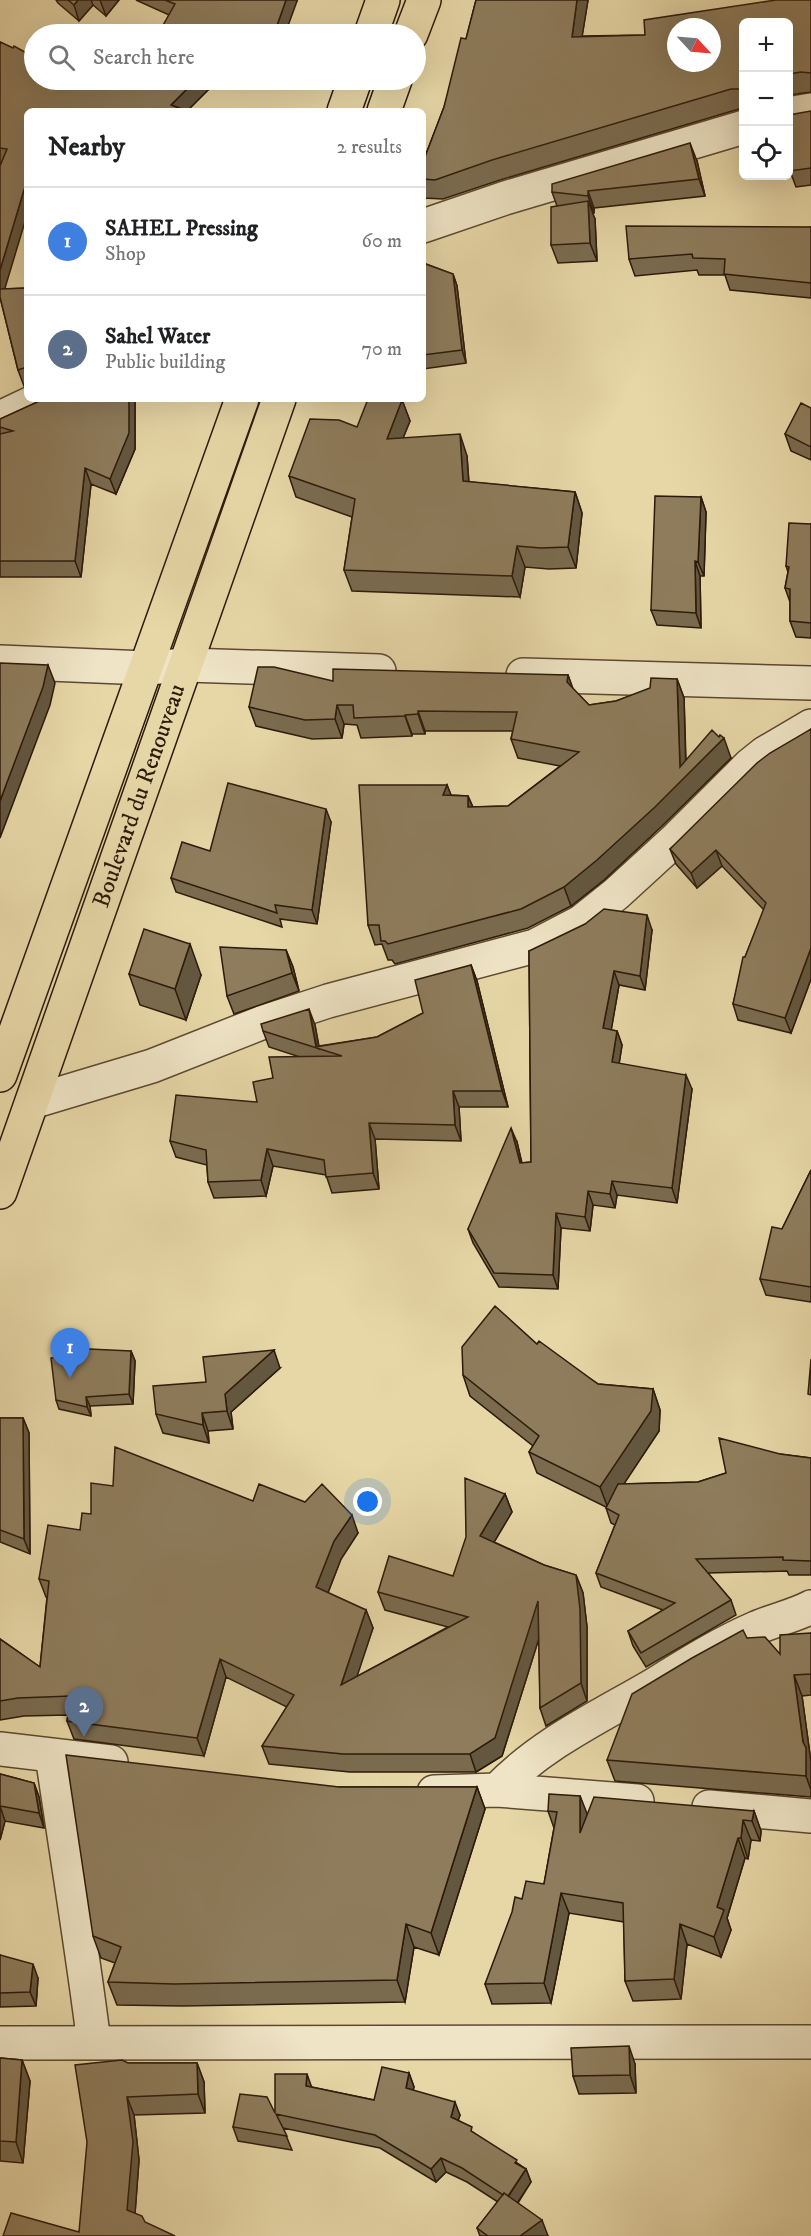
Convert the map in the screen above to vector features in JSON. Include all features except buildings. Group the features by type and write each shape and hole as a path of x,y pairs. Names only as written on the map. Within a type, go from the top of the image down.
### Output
{"main road":[{"path":"375,24 383,0"},
{"path":"415,24 424,0"},
{"path":"345,108 351,90"},
{"path":"385,108 391,90"},
{"name":"Boulevard du Renouveau","path":"0,1075 241,402"},
{"name":"Boulevard du Renouveau","path":"0,1192 278,402"}],"street":[{"path":"793,113 811,110"},
{"path":"426,225 505,198 739,128"},
{"path":"0,418 34,402"},
{"path":"0,662 146,668 187,665 410,672"},
{"path":"493,674 811,683"},
{"path":"32,1102 152,1066 261,1023 328,1002 535,946 580,922 616,894 758,759 811,726"},
{"path":"497,1790 541,1753 584,1724 652,1686 692,1660 756,1628 811,1607"},
{"path":"0,1749 139,1766"},
{"path":"52,1755 82,1942 94,2043"},
{"path":"404,1792 497,1790 811,1816"},
{"path":"0,2043 811,2042"}],"place":[{"name":"SAHEL Pressing","path":"70,1378"},
{"name":"Sahel Water","path":"84,1737"}]}
